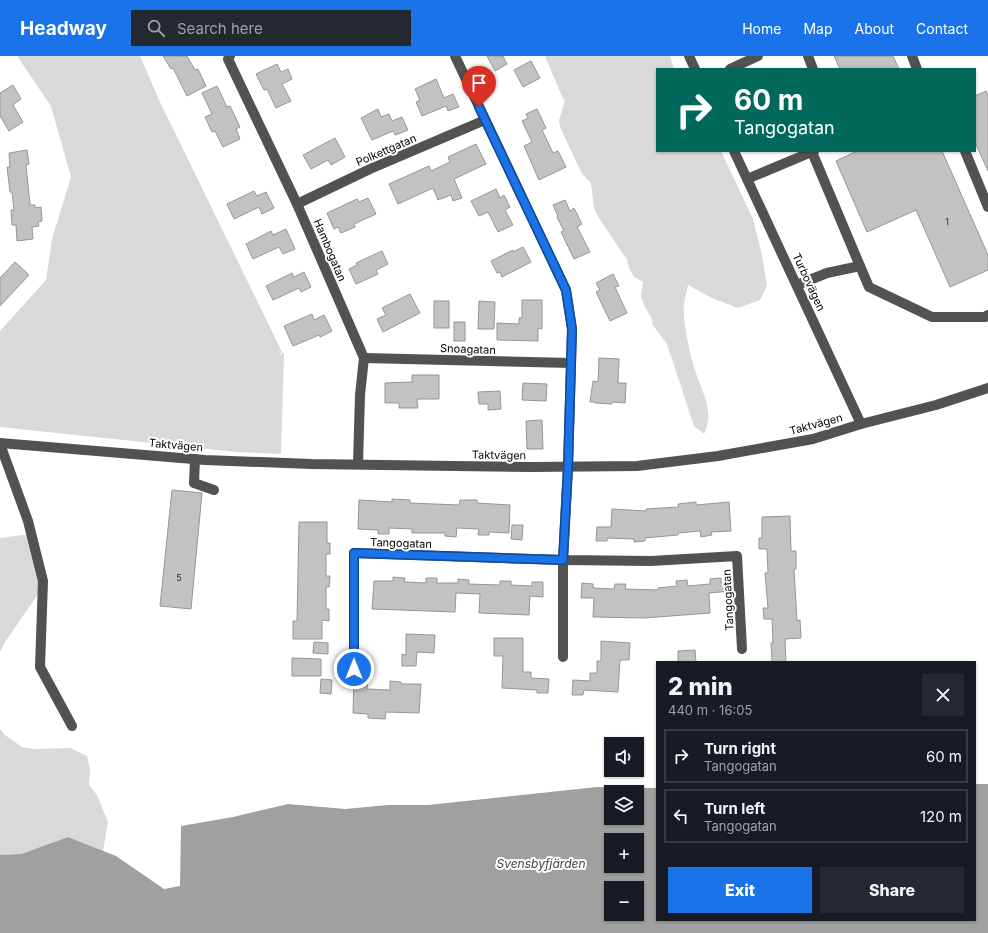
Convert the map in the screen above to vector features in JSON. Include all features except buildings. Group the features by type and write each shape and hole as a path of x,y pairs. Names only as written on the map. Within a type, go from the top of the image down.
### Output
{"street":[{"name":"Hambogatan","path":"230,56 228,59 297,204 364,358 360,395 358,464"},
{"path":"455,56 566,290 572,329 568,467 563,560 563,658"},
{"path":"688,56 694,68"},
{"path":"732,68 758,56"},
{"path":"808,56 813,68"},
{"path":"912,56 918,68"},
{"name":"Polkettgatan","path":"297,204 370,169 485,120"},
{"name":"Turbovägen","path":"734,152 861,424"},
{"path":"747,179 811,152"},
{"path":"813,152 869,286 932,317 985,317 988,315"},
{"path":"964,152 988,207"},
{"path":"797,285 827,273 860,266"},
{"name":"Snoagatan","path":"364,358 571,363"},
{"name":"Taktvägen","path":"72,726 40,667 44,581 28,521 0,443 195,459 311,464 532,467 638,466 718,456 813,439 988,388"},
{"path":"195,459 194,483 214,490"},
{"name":"Tangogatan","path":"354,669 354,553 563,560 651,561 738,556 742,649"}],"shaded area":[{"path":"17,56 140,56 160,102 282,352 278,357 284,352 281,454 237,452 0,427 0,331 46,280 52,239 71,177 51,106"},
{"path":"545,56 670,56 674,68 656,68 656,152 721,152 753,219 762,255 767,286 760,300 738,308 712,298 688,285 685,298 685,327 693,363 708,409 707,425 704,434 694,426 667,344 652,324 652,319 644,305 641,296 643,282 634,277 629,268 627,259 597,215 594,208 591,183 582,174 560,127 559,120 565,100 563,99"},
{"path":"31,534 43,587 5,642 0,652 0,538"},
{"path":"0,729 5,735 22,747 34,749 70,748 87,756 90,770 89,785 97,795 108,822 103,851 68,837 21,854 0,855"}],"water":[{"name":"Svensbyfjärden","path":"976,784 988,784 988,933 0,933 0,855 21,854 68,837 116,856 164,889 180,886 181,826 233,817 288,804 345,809 388,805 428,805 604,787 604,825 644,825 644,788 656,788 656,921 976,921"}],"route":[{"path":"354,669 354,553 563,560 568,467 572,329 566,290 479,107"}]}
